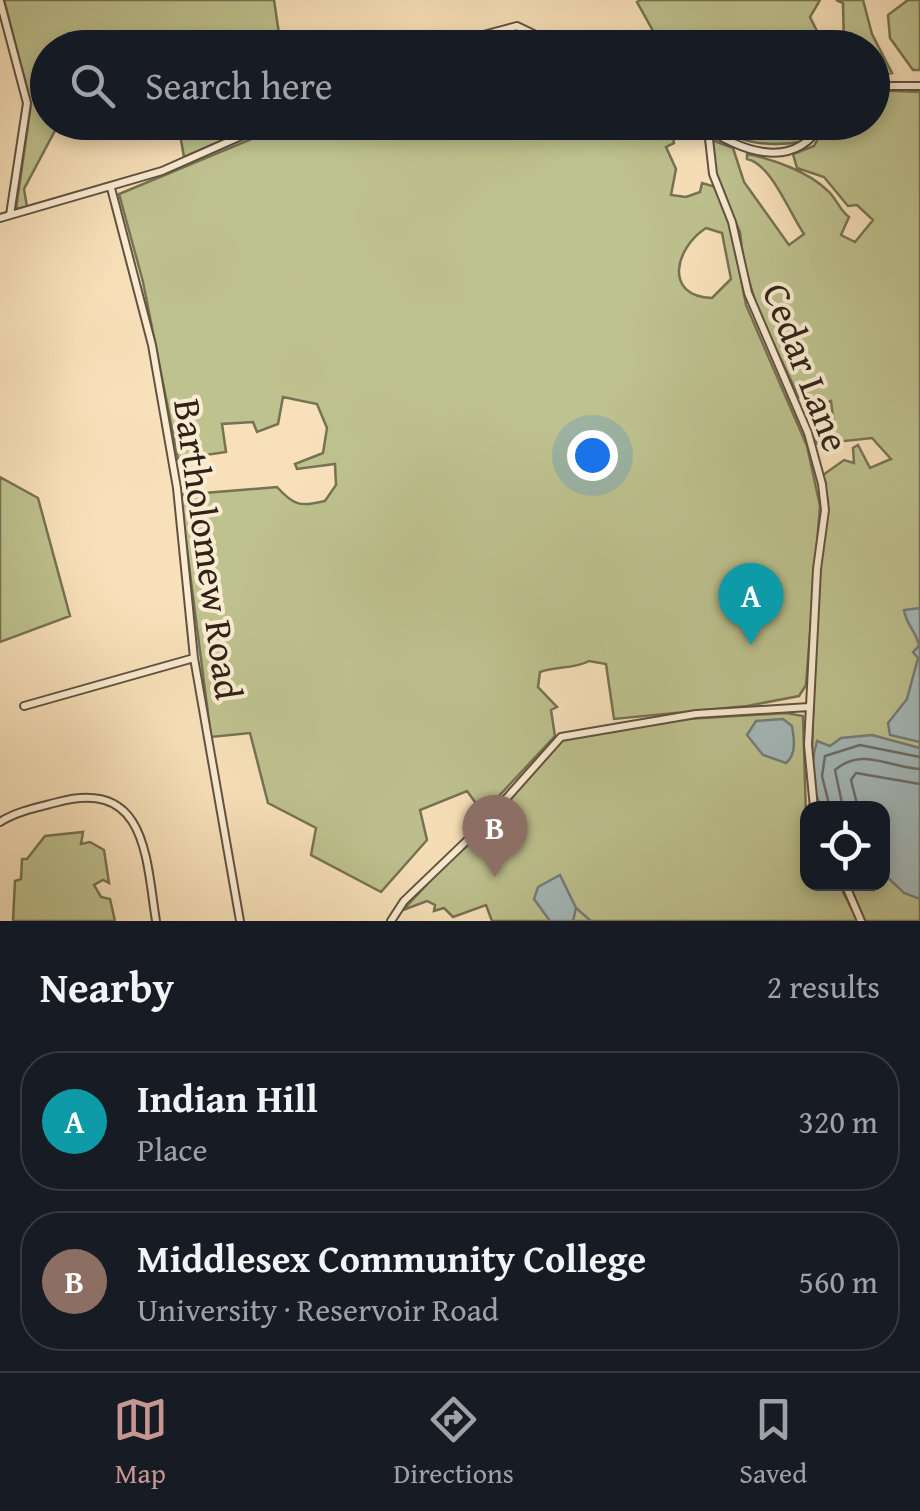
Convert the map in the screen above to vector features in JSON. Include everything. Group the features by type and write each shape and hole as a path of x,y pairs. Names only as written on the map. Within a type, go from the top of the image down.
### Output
{"street":[{"path":"0,1 27,103 10,215"},
{"path":"890,86 920,86"},
{"path":"0,218 162,171 232,140"},
{"name":"Cedar Lane","path":"709,140 713,174 732,222 748,293 808,434 822,484 824,510 809,707 808,771 813,801"},
{"path":"729,140 782,154 800,150 808,140"},
{"name":"Bartholomew Road","path":"111,188 152,345 176,488 194,658 240,921"},
{"path":"24,706 194,658"},
{"path":"391,921 404,900 479,829 561,737 696,714 809,707"},
{"path":"0,822 18,813 82,797 97,797 122,810 133,820 144,844 156,921"},
{"path":"848,891 861,921"}],"green space":[{"path":"4,0 274,0 278,30 30,30 30,100"},
{"path":"820,0 810,17 816,30 653,30 637,2"},
{"path":"836,0 863,0 871,30 844,30 843,3"},
{"path":"908,0 920,0 920,70 913,70 890,38 888,15"},
{"path":"890,91 920,92 920,921 865,921 852,891 890,891 890,801 815,801 811,782 817,578 828,502 823,475 844,460 854,463 853,448 858,445 870,468 891,459 872,438 817,444 814,433 834,424 831,401 813,408 812,402 799,397 760,316 744,265 740,232 719,183 708,140 733,148 744,182 789,245 804,234 764,169 747,159 747,154 790,167 820,184 849,217 841,235 855,242 873,220 857,205 848,206 824,177 797,168 793,154 814,146 817,140 890,140"},
{"path":"30,111 30,140 50,140 24,189 27,207 16,209"},
{"path":"181,140 224,140 184,157"},
{"path":"249,140 673,140 666,147 676,169 671,195 686,197 700,192 702,183 716,187 729,217 746,305 807,446 820,506 806,685 799,696 747,706 614,719 606,664 589,661 540,672 538,687 557,707 551,710 555,736 483,813 467,791 420,810 427,840 381,892 311,855 316,828 268,803 250,733 211,737 180,495 277,487 298,503 325,501 336,485 335,464 297,469 295,464 323,453 327,428 317,404 283,397 278,424 257,432 253,422 222,424 226,452 178,459 143,282 119,194","holes":["706,228 722,233 731,279 712,298 696,295 680,280 681,258"]},
{"path":"745,140 802,140 776,144"},
{"path":"0,477 38,498 70,616 0,642"},
{"path":"786,713 803,716 806,801 800,801 800,891 843,891 858,921 492,921 486,905 453,917 444,908 434,911 435,905 427,901 403,910 563,739 686,719"},
{"path":"83,832 81,844 90,842 104,850 109,883 103,880 94,885 101,897 110,899 115,921 13,921 15,881 21,879 22,859 27,859 45,836"}],"water":[{"path":"920,608 920,742 890,735 888,723 907,699 918,658 913,652 918,641 904,610"},
{"path":"783,719 792,726 794,741 786,763 763,755 747,735 756,721"},
{"path":"872,735 920,748 920,899 904,893 890,880 890,801 819,801 812,767 817,741 830,746 841,738"},
{"path":"560,875 576,908 573,921 550,921 534,899 538,887"}],"waterway":[{"path":"576,908 591,921"}],"place":[{"name":"Indian Hill","path":"751,645"},
{"name":"Middlesex Community College","path":"495,877"}]}
